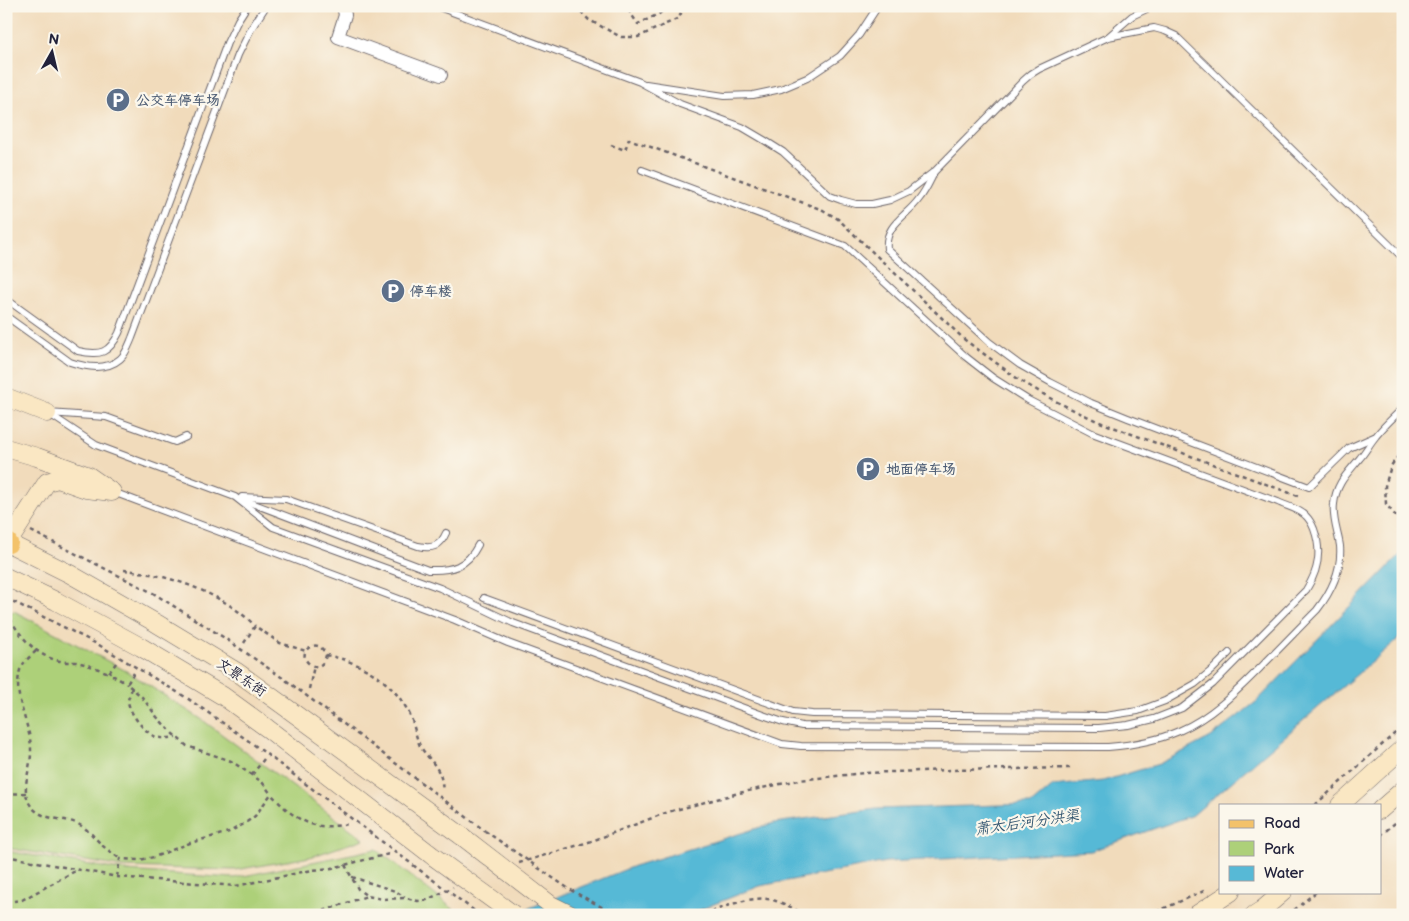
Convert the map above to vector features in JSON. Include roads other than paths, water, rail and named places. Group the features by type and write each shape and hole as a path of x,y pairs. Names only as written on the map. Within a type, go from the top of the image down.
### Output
{"main road":[{"path":"6,397 47,413"},
{"path":"6,448 89,476 112,492"},
{"path":"7,544 47,482 58,480 86,488 112,492"},
{"name":"文景东街","path":"7,544 70,574 237,672 462,837 551,905 571,915"},
{"name":"文景东街","path":"6,577 56,601 132,642 223,696 434,857 514,915"},
{"path":"1341,804 1403,748"},
{"path":"1382,808 1403,790"},
{"path":"1196,915 1228,894"},
{"path":"1254,915 1281,894"}],"street":[{"path":"343,6 345,15 338,36 442,75"}],"lane":[{"path":"6,299 78,351 98,353 106,350 113,344 119,333 227,43 247,6"},
{"path":"6,316 70,362 92,367 102,366 120,359 132,338 238,55 251,29 266,6"},
{"path":"436,6 640,82 680,104 742,128 783,152 830,196 856,204 872,204 890,200 909,191 936,171 1031,74 1108,37 1154,28 1176,36 1403,258"},
{"path":"640,82 724,96 753,96 781,89 807,78 840,56 859,35 878,6"},
{"path":"1108,37 1132,16 1153,6"},
{"path":"236,497 273,527 440,588 513,623 760,714 802,726 1099,728 1128,725 1154,719 1182,708 1213,684 1306,590 1314,578 1318,559 1317,538 1305,514 1278,502 1092,433 1064,419 1028,400 993,378 966,357 846,246 642,170"},
{"path":"936,171 919,199 890,230 886,240 886,249 989,342 1020,365 1097,405 1309,487 1349,448 1375,436"},
{"path":"112,492 454,620 517,646 782,744 818,746 1108,748 1129,746 1152,740 1180,731 1203,718 1246,682 1317,610 1327,598 1334,584 1338,566 1340,547 1334,519 1334,504 1337,490 1346,474 1361,458 1375,436 1403,408"},
{"path":"47,413 96,445 428,570 442,571 455,568 473,555 478,545"},
{"path":"47,413 106,417 175,442 186,437"},
{"path":"236,497 286,499 418,546 429,548 438,546 446,533"},
{"path":"484,598 793,712 812,714 1105,716 1138,711 1164,701 1195,684 1229,653"}],"water":[{"name":"萧太后河分洪渠","path":"1403,552 1403,635 1193,815 1091,851 886,862 760,886 686,915 512,915 634,866 774,823 876,809 1032,804 1053,786 1103,781 1159,764 1211,737 1256,702"}],"place":[{"name":"公交车停车场","path":"118,100"},
{"name":"停车楼","path":"393,291"},
{"name":"地面停车场","path":"868,469"}]}
